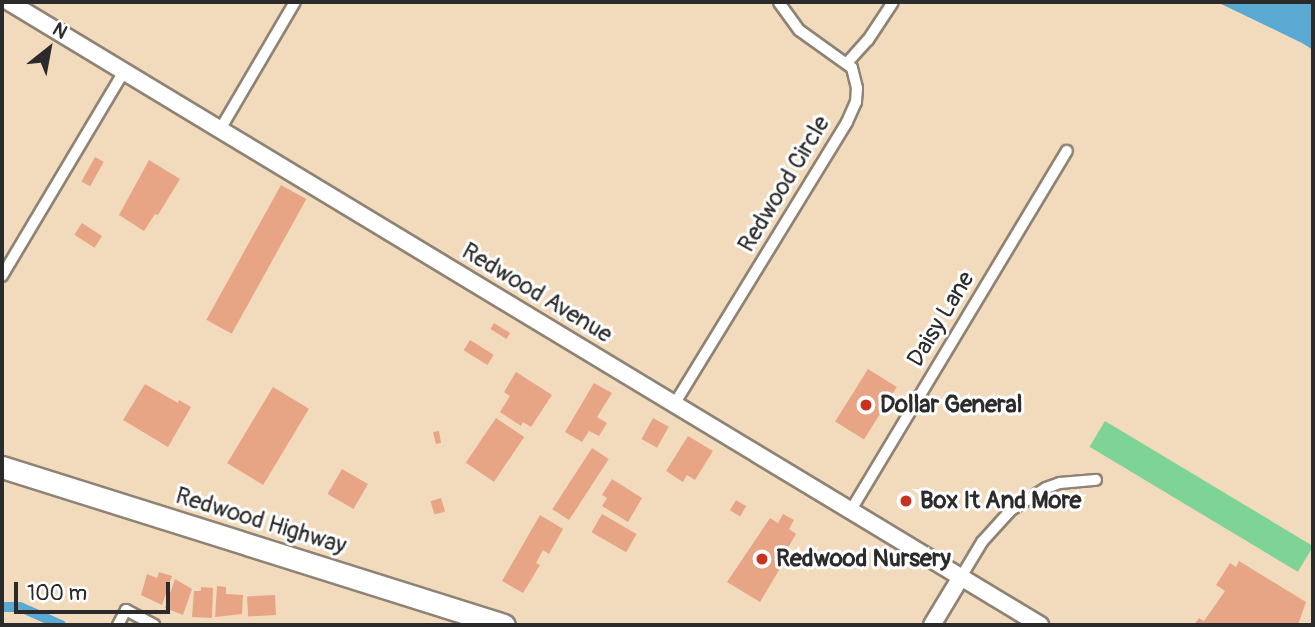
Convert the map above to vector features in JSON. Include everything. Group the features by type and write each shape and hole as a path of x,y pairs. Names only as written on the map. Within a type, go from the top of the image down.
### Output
{"highway":[{"name":"Redwood Highway","path":"2,467 504,625"}],"main road":[{"name":"Redwood Avenue","path":"9,2 1040,625"},
{"path":"932,625 961,578"}],"street":[{"path":"221,128 295,2"},
{"path":"779,2 799,30 847,62 868,40 893,2"},
{"name":"Redwood Circle","path":"675,403 853,110 857,81 847,62"},
{"path":"2,276 125,70"},
{"name":"Daisy Lane","path":"850,510 1068,150"},
{"path":"961,578 982,542 1011,510 1046,488 1060,483 1096,480"},
{"path":"118,625 126,610 154,625"}],"green space":[{"path":"1105,421 1313,546 1298,572 1090,447"}],"water":[{"path":"1217,2 1313,2 1313,50 1302,43"}],"building":[{"path":"95,157 104,162 90,186 81,181"},
{"path":"149,160 180,179 158,215 155,214 144,231 119,215"},
{"path":"281,185 306,199 232,334 206,320"},
{"path":"82,223 102,236 95,248 74,235"},
{"path":"494,323 510,333 506,339 490,329"},
{"path":"470,340 494,355 487,365 464,350"},
{"name":"Dollar General","path":"868,369 897,387 864,440 835,422"},
{"path":"516,372 552,395 531,427 523,422 521,426 500,412 510,396 504,392"},
{"path":"594,383 612,393 597,417 607,423 599,436 589,431 582,442 565,432"},
{"path":"145,384 178,403 179,400 191,407 168,447 123,420"},
{"path":"273,387 309,409 263,485 227,463"},
{"path":"496,418 524,437 494,482 466,463"},
{"path":"653,418 669,427 657,448 641,439"},
{"path":"439,431 441,443 436,444 433,432"},
{"path":"688,436 713,451 695,480 687,475 683,482 666,471"},
{"path":"592,448 609,459 569,520 552,509"},
{"path":"342,469 368,484 353,509 328,494"},
{"path":"612,479 642,498 628,522 602,506 607,498 602,495"},
{"path":"441,498 445,511 435,515 430,501"},
{"path":"736,500 746,506 740,516 730,510"},
{"path":"602,514 637,534 626,552 592,532"},
{"name":"Redwood Nursery","path":"783,514 794,520 789,529 796,534 782,558 785,560 760,602 727,582 770,518 778,523"},
{"path":"540,515 563,529 549,554 543,550 536,563 540,565 523,593 502,581"},
{"path":"1239,561 1306,602 1298,625 1194,625 1199,618 1204,621 1225,591 1216,585 1230,563 1236,567"},
{"path":"159,572 172,576 162,605 141,595 147,574 157,578"},
{"path":"175,579 192,589 183,615 165,608"},
{"path":"217,586 226,587 226,594 243,595 242,614 215,617"},
{"path":"201,587 213,588 212,618 192,617 194,591 201,591"},
{"path":"275,595 276,615 248,616 247,596"}],"waterway":[{"path":"2,607 20,607 61,625"}],"place":[{"name":"Dollar General","path":"866,405"},
{"name":"Box It And More","path":"906,501"},
{"name":"Redwood Nursery","path":"762,559"}]}
